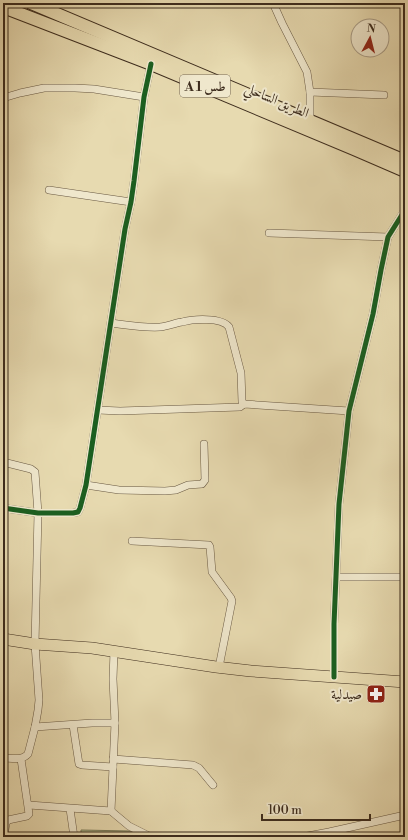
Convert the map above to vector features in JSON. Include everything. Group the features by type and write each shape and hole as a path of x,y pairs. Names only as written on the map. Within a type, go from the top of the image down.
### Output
{"highway":[{"name":"الطريق الساحلي","path":"31,3 405,161"},
{"name":"الطريق الساحلي","path":"3,7 151,64 405,171"}],"main road":[{"path":"3,639 35,644 92,648 251,671 405,682"}],"street":[{"path":"273,3 307,72 310,92 310,120"},
{"path":"3,508 38,513 73,513 78,512 82,504 98,410 125,229 131,202 144,97 151,64"},
{"path":"3,98 44,88 94,89 144,97"},
{"path":"310,92 384,95"},
{"path":"48,190 131,202"},
{"path":"334,677 334,624 339,504 349,411 374,314 388,237 405,210"},
{"path":"269,233 388,237"},
{"path":"111,323 161,327 184,321 201,320 226,324 229,327 241,373 242,402 244,404"},
{"path":"98,410 120,411 240,407 244,404 349,411"},
{"path":"86,485 120,490 165,491 176,490 188,485 202,484 205,480 204,444"},
{"path":"3,462 31,469 35,472 38,513 35,644 39,700 35,727 28,754 25,758 21,759 3,758"},
{"path":"132,541 209,545 212,572 232,601 219,667"},
{"path":"336,577 405,577"},
{"path":"111,811 115,723 113,679 114,651"},
{"path":"35,727 115,723"},
{"path":"73,724 79,764 113,767"},
{"path":"4,837 6,823 8,820 27,816 29,814 29,805 21,759"},
{"path":"113,759 193,765 199,768 213,784"},
{"path":"29,805 111,811 129,826 151,837"},
{"path":"70,808 74,837"},
{"path":"302,837 405,815"}],"green space":[{"path":"81,830 130,831 145,837 81,837"}],"cycle path":[{"path":"3,508 38,513 73,513 78,512 80,508 86,485 125,229 131,202 144,97 151,64"},
{"path":"334,677 334,624 339,504 349,411 373,314 388,237 405,210"}],"place":[{"name":"صيدلية","path":"376,694"}]}
